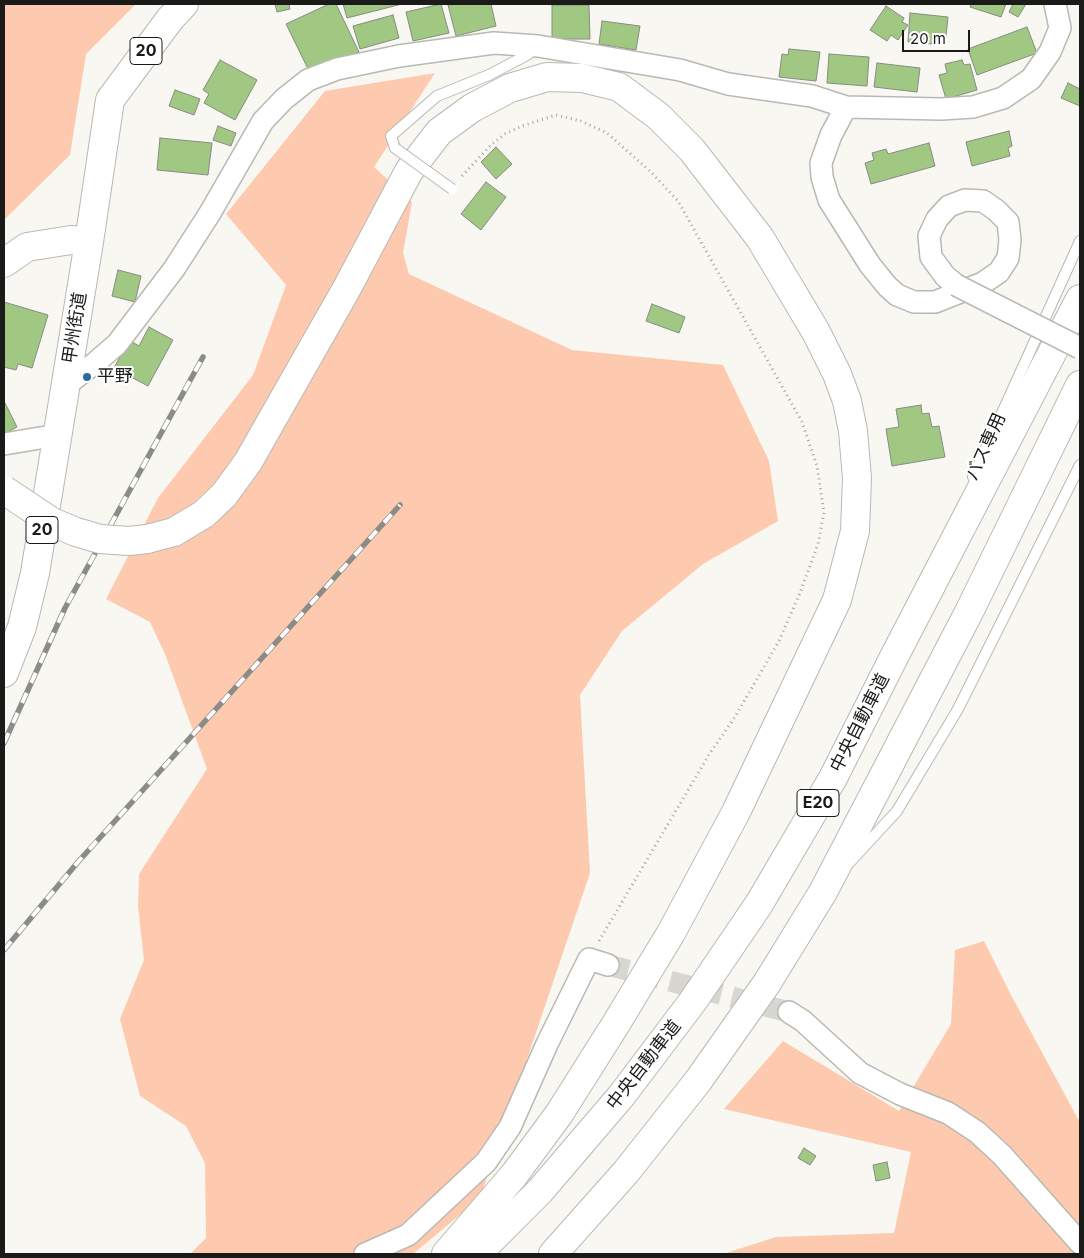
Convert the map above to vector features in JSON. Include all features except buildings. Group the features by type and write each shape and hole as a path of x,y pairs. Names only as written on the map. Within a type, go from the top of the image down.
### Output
{"highway":[{"name":"甲州街道","path":"4,673 22,626 35,573 110,100 170,19 184,4"},
{"path":"4,490 52,522 100,539 129,541 147,539 174,532 204,514 224,496 248,462 338,304 409,171 439,132 472,108 510,88 547,77 582,78 619,87 658,116 692,150 760,238 816,332 837,374 847,401 853,431 857,478 854,531 837,600 736,812 661,949 559,1114 514,1175 446,1254"},
{"path":"4,263 27,247 71,240 89,242"},
{"name":"中央自動車道","path":"477,1254 540,1191 622,1095 693,1001 759,904 828,786 1080,299"},
{"name":"E20","path":"553,1254 626,1172 698,1081 767,983 823,892 968,612 1080,385"}],"street":[{"path":"66,384 96,363 117,344 174,269 210,213 263,121 284,98 308,80 337,69 399,56 494,43 538,46 680,70 728,84 812,96 846,107 941,109 973,107 1003,98 1031,79 1050,52 1060,28 1055,4"},
{"path":"846,107 831,135 821,163 822,177 829,200 865,257 887,286 898,295 914,302 935,302 983,283 999,272 1008,258 1010,240 1008,222 983,201 965,200 949,206 937,219 929,236 931,257 945,276 956,285 1080,348"},
{"path":"4,444 58,435"},
{"path":"365,1254 408,1235 486,1162 510,1127 547,1044 598,962"},
{"path":"789,1012 802,1021 860,1073 900,1094 948,1113 977,1132 1002,1155 1080,1243"}],"lane":[{"path":"452,189 395,148 391,136 437,96 489,75 527,55 538,46"},
{"name":"バス専用","path":"967,490 1080,241"},
{"path":"823,892 897,811 958,708 1080,465"},
{"path":"895,655 959,508"}],"path":[{"path":"452,189 470,165 492,144 505,134 522,126 556,115 581,121 607,133 651,172 678,201 802,422 817,466 824,513 818,544 803,586 779,641 735,717 710,753 598,962"}],"shaded area":[{"path":"4,4 136,4 86,54 70,155 4,220"},
{"path":"435,73 374,167 412,202 403,253 409,274 572,350 723,365 769,461 778,521 703,564 622,631 580,695 590,873 480,1198 413,1254 190,1254 206,1238 205,1163 186,1126 140,1096 120,1019 144,960 138,906 139,874 207,769 165,654 150,622 106,599 158,498 253,375 286,285 226,214 325,91"},
{"path":"984,941 1011,995 1080,1120 1080,1254 723,1254 776,1237 894,1233 911,1152 724,1109 783,1041 899,1111 951,1024 955,950"}],"tunnel":[{"path":"608,965 789,1012"}],"railway":[{"path":"4,743 65,608 203,357"},
{"path":"4,950 78,862 400,505"}],"place":[{"name":"平野","path":"87,377"}]}
